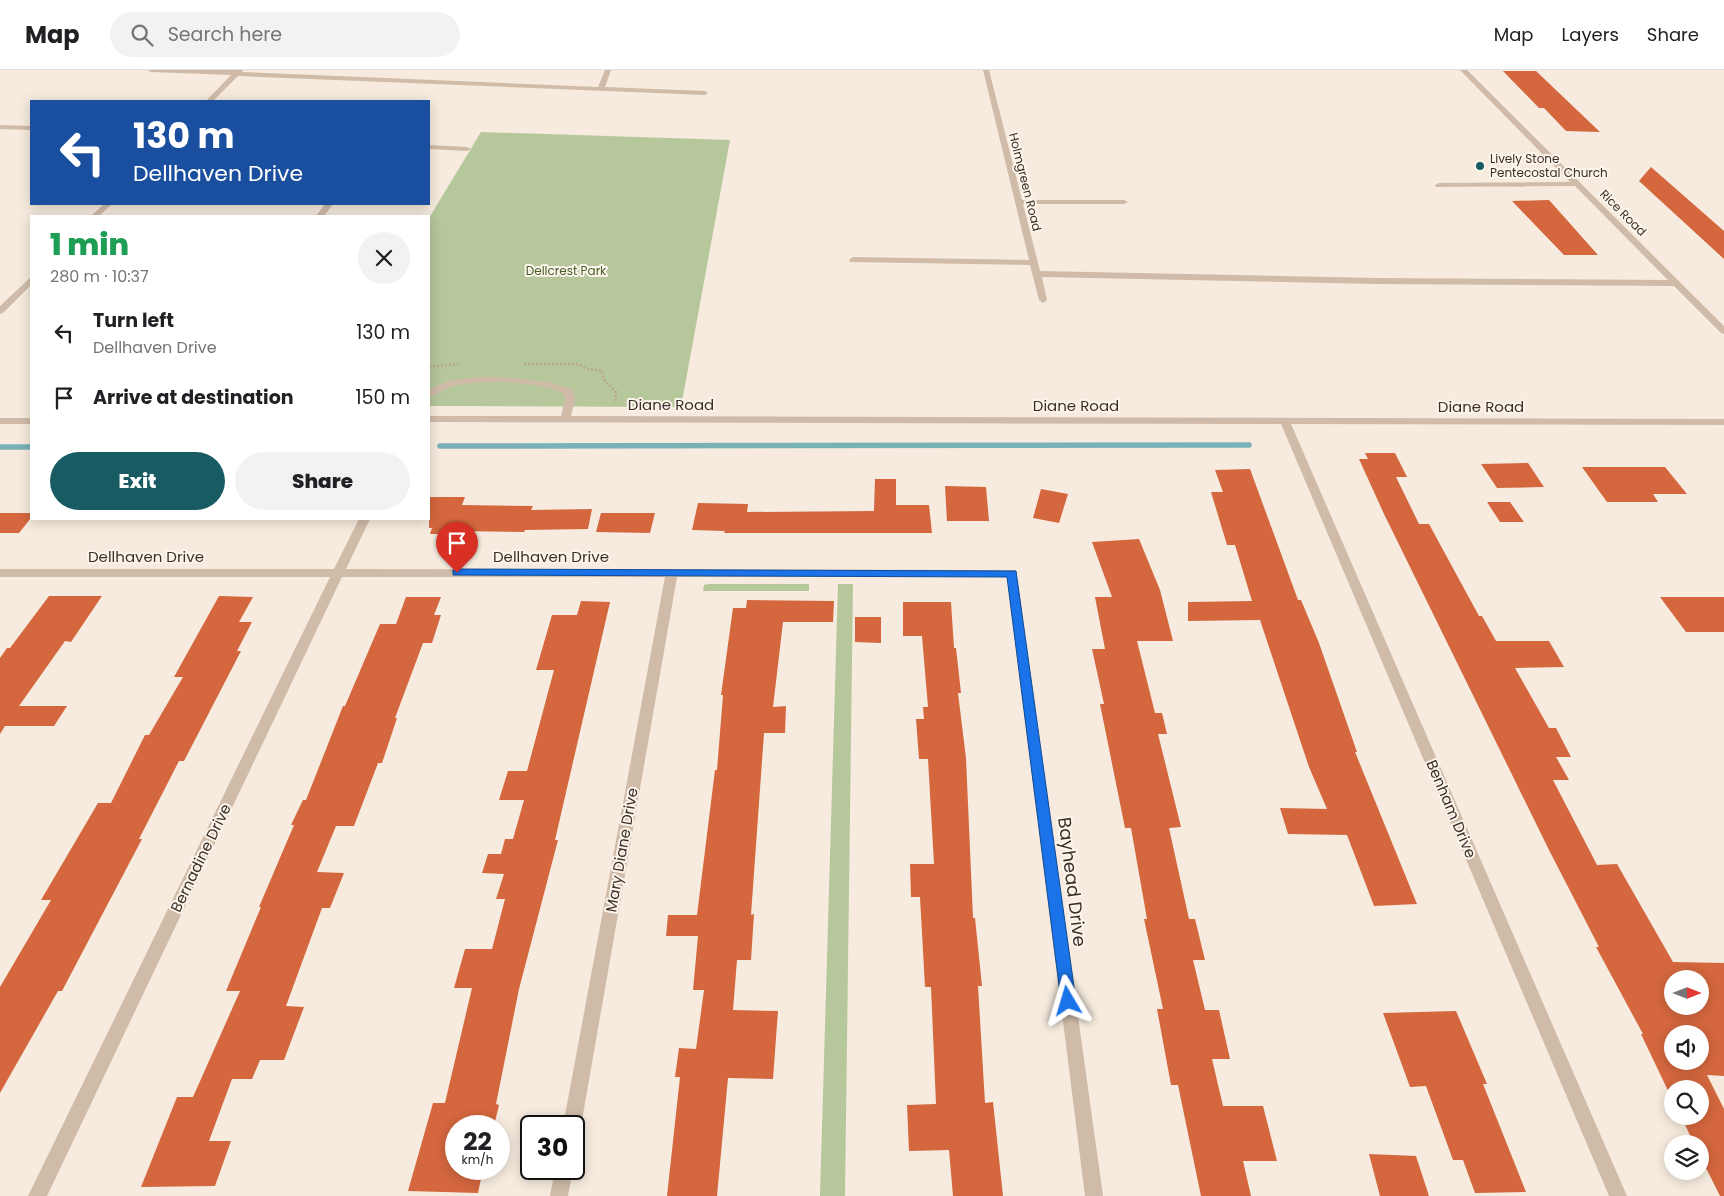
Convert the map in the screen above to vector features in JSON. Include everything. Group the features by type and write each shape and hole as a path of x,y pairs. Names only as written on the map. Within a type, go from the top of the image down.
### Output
{"street":[{"path":"150,70 418,78 705,93"},
{"path":"601,88 608,70"},
{"name":"Holmgreen Road","path":"986,70 1043,300"},
{"name":"Rice Road","path":"1463,70 1724,331"},
{"path":"210,100 238,72"},
{"path":"0,127 30,128"},
{"path":"430,147 467,149"},
{"path":"1439,185 1578,184"},
{"path":"1019,202 1124,202"},
{"path":"96,215 107,205"},
{"path":"853,260 1034,263"},
{"path":"1036,274 1328,280 1676,283"},
{"path":"0,311 30,281"},
{"path":"430,393 437,388 466,381 550,384 568,390 570,399 565,420"},
{"name":"Diane Road","path":"430,419 1724,422"},
{"path":"0,421 30,421"},
{"name":"Benham Drive","path":"1285,421 1618,1196"},
{"name":"Bernadine Drive","path":"37,1196 364,520"},
{"name":"Dellhaven Drive","path":"0,574 339,572 1012,573"},
{"name":"Mary Diane Drive","path":"574,1115 672,573"},
{"name":"Bayhead Drive","path":"1012,573 1094,1196"},
{"path":"559,1196 562,1180"}],"green space":[{"name":"Dellcrest Park","path":"481,132 730,140 681,407 430,406 430,216"},
{"path":"809,584 809,591 703,591 704,585"},
{"path":"838,584 853,584 845,1196 820,1196"}],"building":[{"path":"1503,71 1536,71 1600,132 1566,131 1544,108 1539,108"},
{"path":"1651,167 1724,231 1724,259 1639,181"},
{"path":"1549,200 1598,255 1564,255 1512,201"},
{"path":"1365,453 1395,453 1407,477 1396,477 1419,524 1429,524 1479,616 1482,616 1496,641 1549,641 1564,667 1515,668 1549,728 1556,728 1571,757 1556,757 1569,780 1553,780 1597,865 1617,864 1673,962 1724,963 1724,1076 1707,1075 1724,1109 1724,1196 1720,1196 1709,1174 1709,1135 1690,1135 1685,1125 1709,1125 1709,1080 1664,1080 1664,1082 1641,1034 1643,1034 1596,947 1599,947 1549,850 1384,514 1359,459 1368,459"},
{"path":"1528,463 1544,487 1497,488 1481,464"},
{"path":"1582,467 1665,467 1687,494 1653,494 1658,502 1607,502"},
{"path":"1250,469 1298,600 1301,600 1319,643 1357,752 1355,752 1417,904 1374,906 1347,835 1288,834 1280,808 1327,809 1309,767 1260,620 1188,621 1188,602 1252,601 1235,545 1227,545 1211,492 1223,492 1215,470"},
{"path":"875,479 896,479 896,505 929,505 932,533 724,533 725,531 692,530 698,503 748,504 747,512 874,511"},
{"path":"945,486 986,487 989,521 947,521"},
{"path":"1041,489 1068,494 1059,523 1033,518"},
{"path":"430,497 465,497 462,505 533,506 531,510 592,509 588,529 525,530 524,532 453,531 451,534 430,534 432,528 429,528"},
{"path":"1487,502 1510,502 1524,522 1500,522"},
{"path":"0,513 30,513 30,519 19,533 0,533"},
{"path":"601,513 655,513 650,533 596,532"},
{"path":"1139,539 1160,590 1173,641 1137,641 1155,713 1162,713 1167,734 1158,734 1181,827 1169,828 1189,919 1195,919 1205,960 1193,960 1205,1010 1219,1010 1230,1059 1212,1059 1223,1106 1263,1106 1277,1161 1243,1161 1251,1196 1201,1196 1178,1085 1171,1085 1157,1009 1163,1009 1144,919 1147,919 1131,828 1125,828 1100,704 1104,704 1092,649 1105,649 1095,597 1112,597 1092,542"},
{"path":"49,596 102,596 71,642 65,641 19,706 67,706 54,726 5,726 0,734 0,658 7,648 10,648"},
{"path":"219,596 253,597 239,622 252,622 237,651 241,651 184,761 179,761 139,839 142,839 62,991 58,991 0,1093 0,987 51,900 41,900 98,803 111,803 145,735 149,735 183,677 174,677"},
{"path":"406,597 441,597 434,615 441,615 432,643 423,643 395,718 397,718 382,763 378,763 354,826 336,826 317,872 344,873 330,908 322,908 286,1006 304,1007 284,1060 260,1060 252,1079 232,1079 209,1141 231,1141 215,1186 141,1187 177,1097 193,1097 240,991 226,991 294,825 291,825 303,800 306,800 343,706 345,706 380,624 396,624"},
{"path":"1660,597 1724,597 1724,632 1686,632"},
{"path":"747,600 834,601 833,622 783,622 773,707 786,706 785,733 764,733 751,915 754,914 751,960 737,960 733,1010 778,1011 773,1079 728,1078 717,1196 667,1196 680,1077 675,1077 679,1048 696,1049 704,990 693,990 698,936 666,936 668,915 697,915 715,770 717,770 723,695 721,695 733,608 746,608"},
{"path":"581,601 610,602 555,840 558,840 519,989 496,1104 499,1105 497,1115 445,1115 445,1180 481,1180 478,1193 408,1191 433,1103 445,1103 472,988 454,988 465,949 492,949 505,899 496,899 504,874 482,873 488,854 501,854 505,839 513,839 524,800 499,800 508,771 527,771 554,670 536,670 552,615 577,615"},
{"path":"903,602 951,602 954,648 956,648 961,693 958,693 966,758 973,918 975,918 982,986 978,986 985,1103 993,1102 1003,1196 953,1196 949,1150 909,1151 907,1105 936,1104 931,987 925,987 920,897 911,897 910,864 934,864 928,759 919,759 916,719 924,719 923,707 928,707 922,636 903,636"},
{"path":"855,617 881,617 881,643 855,642"},
{"path":"1456,1011 1487,1084 1483,1084 1526,1192 1475,1193 1463,1160 1453,1160 1426,1086 1410,1087 1383,1013"},
{"path":"1369,1154 1416,1156 1429,1196 1380,1196"}],"waterway":[{"path":"440,446 1249,445"},
{"path":"0,447 30,447"}],"place":[{"name":"Lively Stone Pentecostal Church","path":"1480,166"}],"route":[{"path":"457,573 1012,573 1068,1001"}]}
